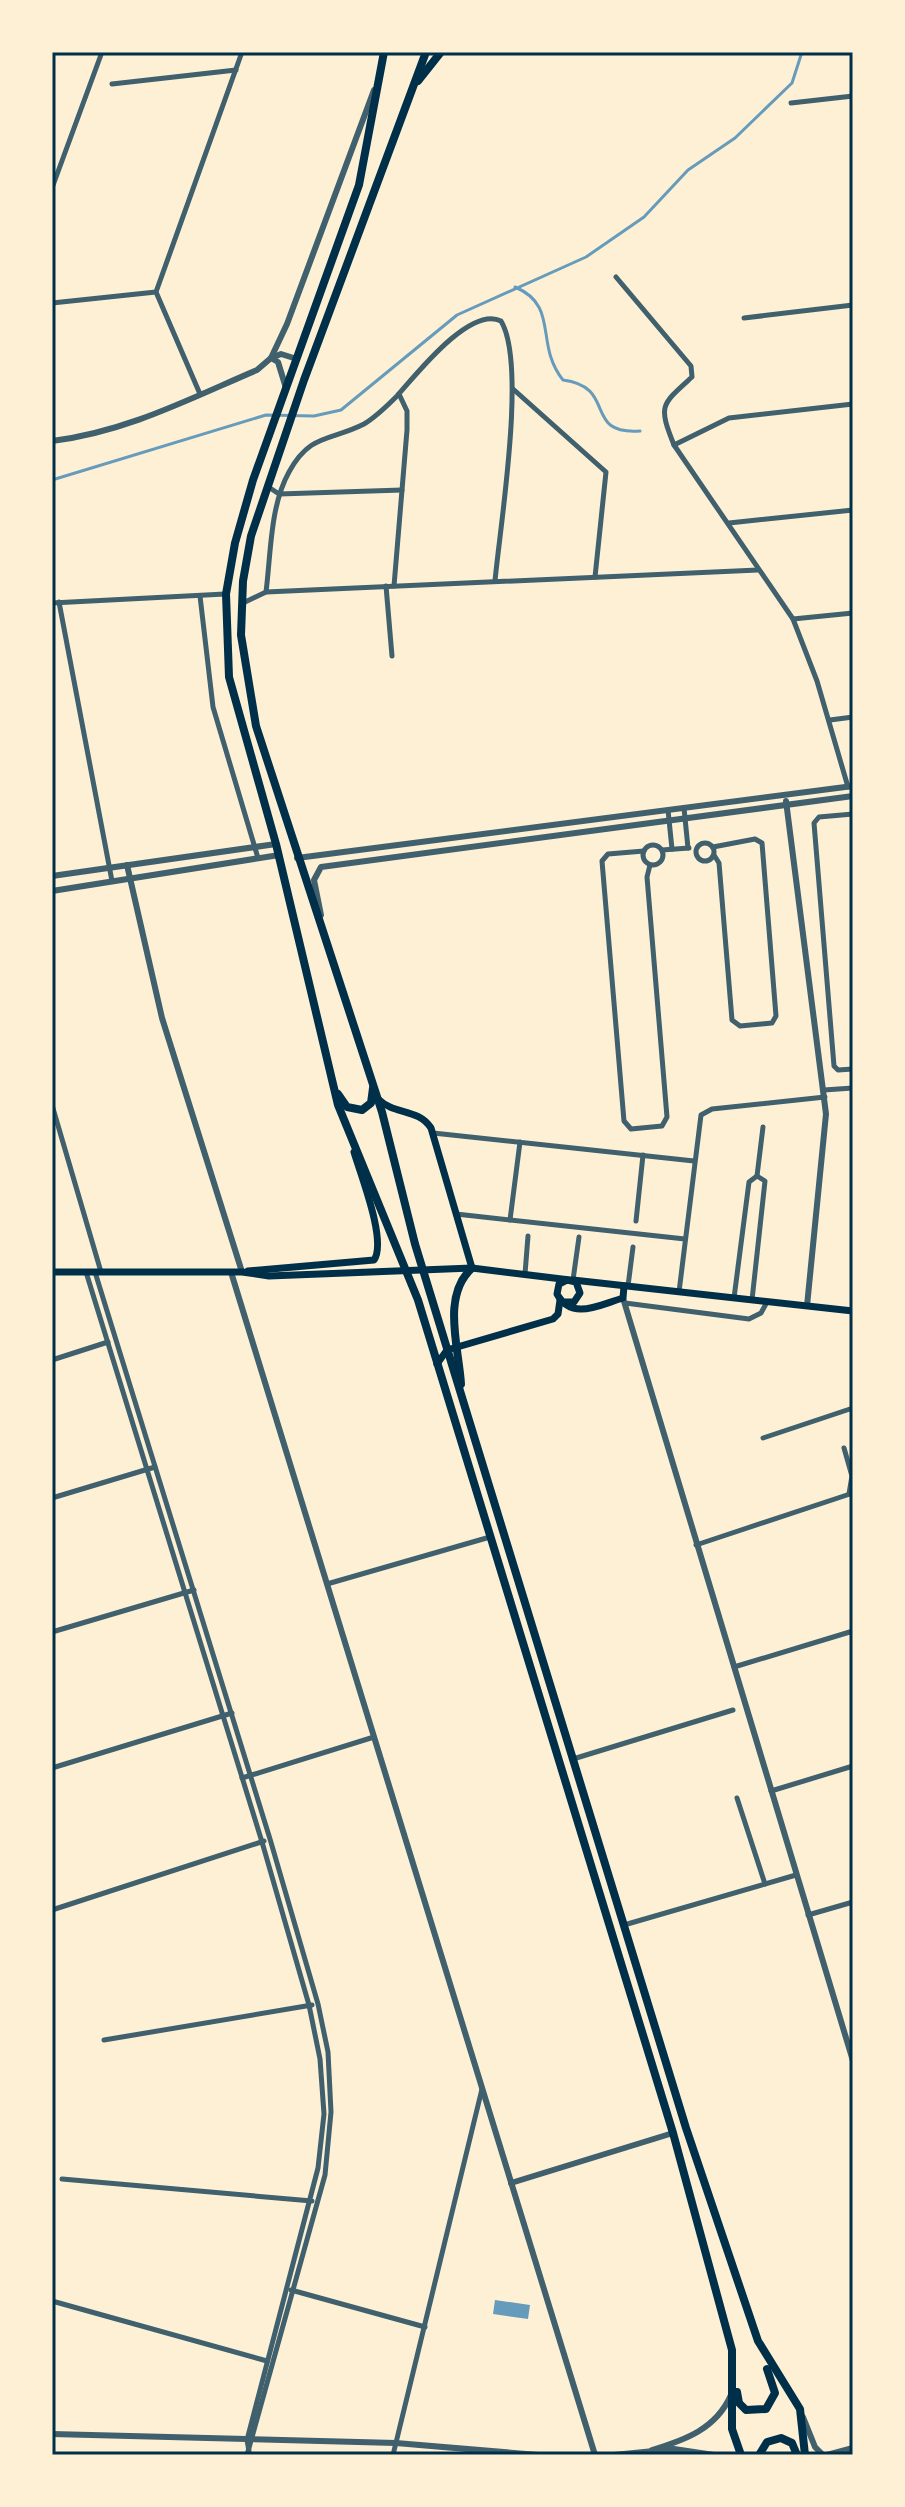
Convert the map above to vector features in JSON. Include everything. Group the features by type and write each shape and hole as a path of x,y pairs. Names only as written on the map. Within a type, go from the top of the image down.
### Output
{"main road":[{"path":"375,52 379,75"},
{"path":"361,176 385,52"},
{"path":"242,1272 268,1266 365,1263 376,1257 378,1237 333,1084 279,855 229,677 226,594 240,523 361,176 385,52"},
{"path":"348,1132 407,1271 437,1364 673,2133 737,2369 738,2400 743,2408 757,2412 770,2405 775,2393 686,2128 415,1244 378,1099 296,858 247,688 241,603 247,556 283,439 424,52"},
{"path":"404,107 418,81 441,52"},
{"path":"333,1084 344,1104 358,1111 371,1103 372,1080"},
{"path":"378,1099 389,1107 420,1115 432,1133 472,1268"},
{"path":"407,1271 415,1244"},
{"path":"52,1272 242,1272 269,1276 472,1268 853,1311"},
{"path":"462,1397 455,1301 462,1278 472,1268"},
{"path":"437,1364 447,1350 553,1319 562,1301 558,1287 550,1277"},
{"path":"558,1287 571,1280"},
{"path":"562,1301 574,1302 579,1296 580,1289 571,1280"},
{"path":"562,1301 577,1311 624,1301 626,1286"},
{"path":"758,2341 800,2409 805,2455"},
{"path":"730,2343 734,2388 732,2429 741,2455"},
{"path":"759,2455 767,2442 781,2438 792,2443 797,2455"}],"street":[{"path":"52,188 102,52"},
{"path":"200,394 156,292 242,52"},
{"path":"112,84 236,70"},
{"path":"271,358 287,324 379,75"},
{"path":"791,103 853,96"},
{"path":"296,858 851,786 793,619 674,445 662,409 667,400 692,377 692,369 616,277"},
{"path":"52,303 156,292"},
{"path":"744,318 853,305"},
{"path":"266,592 279,494 289,472 314,441 361,426 399,394 436,350 464,331 493,318 501,321 506,332 513,388 495,581"},
{"path":"52,441 120,428 257,370 281,354 297,359"},
{"path":"271,358 278,362 286,388"},
{"path":"513,388 606,472 595,577"},
{"path":"394,586 407,417 399,394"},
{"path":"674,445 729,418 853,404"},
{"path":"267,486 279,494 402,490"},
{"path":"729,523 853,510"},
{"path":"241,603 266,592 759,570"},
{"path":"386,586 392,656"},
{"path":"112,881 56,603 226,594"},
{"path":"200,596 213,707 258,858"},
{"path":"793,619 853,613"},
{"path":"830,720 853,717"},
{"path":"785,795 825,1094 826,1145 807,1306"},
{"path":"330,954 314,880 321,867 853,796"},
{"path":"684,808 688,848"},
{"path":"668,810 672,849"},
{"path":"853,814 819,817 814,823 834,1066 838,1070 853,1069"},
{"path":"697,850 705,843 713,847 755,839 762,843 776,1016 772,1023 740,1026 732,1020 719,863 713,847"},
{"path":"52,876 276,844"},
{"path":"650,865 647,877 667,1117 662,1126 631,1129 624,1121 602,861 608,854 644,851 654,845 662,850 697,850"},
{"path":"644,851 645,861 650,865 660,863 662,850"},
{"path":"697,850 701,860 714,855"},
{"path":"52,891 279,855"},
{"path":"127,865 162,1018 242,1272"},
{"path":"679,1292 699,1123 706,1111 853,1088"},
{"path":"52,1105 94,1272 108,1342 262,1842 309,2005 320,2059 324,2114 311,2201 248,2453"},
{"path":"734,1298 749,1182 757,1176 763,1127"},
{"path":"432,1133 694,1161"},
{"path":"510,1220 520,1142"},
{"path":"636,1221 643,1155"},
{"path":"752,1300 765,1181 757,1176"},
{"path":"456,1214 685,1239"},
{"path":"525,1274 528,1236"},
{"path":"571,1280 579,1237"},
{"path":"626,1286 633,1247"},
{"path":"94,1272 251,1775 318,2004 328,2052 331,2112 319,2202 290,2290"},
{"path":"231,1272 595,2455"},
{"path":"767,1302 761,1313 749,1319 624,1301 808,1915 850,2042 853,2061"},
{"path":"52,1360 116,1339"},
{"path":"763,1438 853,1408"},
{"path":"696,1545 851,1494 852,1476 844,1448"},
{"path":"52,1498 155,1467"},
{"path":"327,1584 490,1537"},
{"path":"52,1632 194,1590"},
{"path":"733,1667 853,1631"},
{"path":"573,1759 733,1710"},
{"path":"52,1768 232,1713"},
{"path":"242,1778 374,1737"},
{"path":"771,1791 853,1766"},
{"path":"737,1798 765,1884"},
{"path":"52,1910 270,1839"},
{"path":"624,1925 796,1875"},
{"path":"808,1915 853,1902"},
{"path":"104,2040 318,2004"},
{"path":"393,2455 482,2088"},
{"path":"511,2183 673,2133"},
{"path":"62,2179 319,2202"},
{"path":"290,2290 425,2327"},
{"path":"52,2301 270,2362"},
{"path":"652,2450 687,2438 712,2422 725,2407 734,2388"},
{"path":"800,2409 815,2447 825,2455 853,2448"},
{"path":"52,2434 396,2443 538,2455"},
{"path":"614,2455 685,2449 714,2455"}],"water":[{"path":"495,2300 530,2305 528,2319 493,2314"}],"waterway":[{"path":"52,480 266,415 314,416 341,410 457,315 586,257 644,217 688,170 735,138 792,83 802,52"},
{"path":"515,287 537,304 554,366 563,380 580,384 590,391 611,426 640,431"}]}
